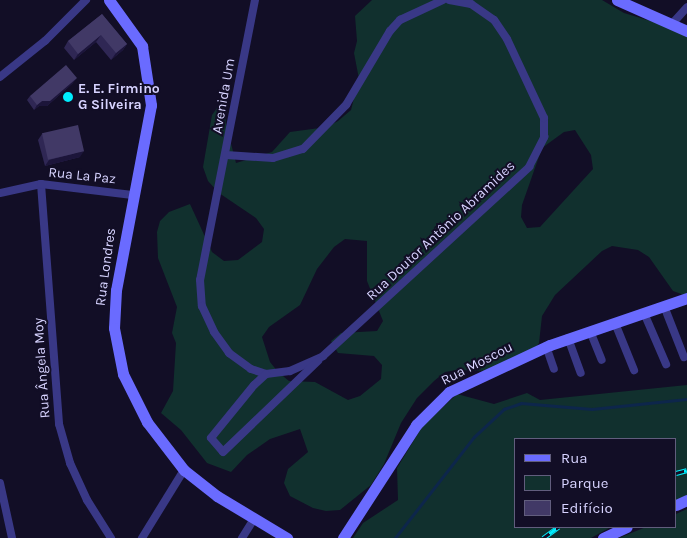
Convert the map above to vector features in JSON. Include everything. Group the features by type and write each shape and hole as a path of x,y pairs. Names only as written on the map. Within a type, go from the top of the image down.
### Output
{"street":[{"path":"0,77 45,41 86,0"},
{"name":"Rua Londres","path":"109,0 142,46 147,64 151,106 132,195 116,290 114,328 123,374 147,422 184,470 254,519 287,538"},
{"name":"Avenida Um","path":"255,0 200,280 202,306 214,332 229,353 252,369 266,374"},
{"path":"226,155 273,158 303,149 346,105 390,31 407,16 443,0"},
{"name":"Rua Doutor Antônio Abramides","path":"323,356 290,371 266,374 254,385 211,438 223,452 323,356 529,167 544,137 544,118 508,39 494,20 471,4 449,0"},
{"path":"617,0 687,31"},
{"path":"671,25 687,7"},
{"name":"Rua La Paz","path":"0,193 40,184 132,195"},
{"name":"Rua Ângela Moy","path":"40,184 59,424 70,464 86,500 111,538"},
{"name":"Rua Moscou","path":"343,538 416,425 449,392 546,346 687,298"},
{"path":"664,306 684,357"},
{"path":"644,313 666,364"},
{"path":"615,322 634,370"},
{"path":"590,331 602,360"},
{"path":"568,338 581,373"},
{"path":"546,346 554,369"},
{"path":"142,538 184,470"},
{"path":"0,483 12,538"},
{"path":"242,538 254,519"},
{"path":"603,538 625,528"}],"green space":[{"path":"372,0 602,0 624,13 687,32 687,296 673,291 649,257 638,250 612,246 602,251 555,295 542,316 539,343 532,354 492,371 457,370 445,372 417,398 401,423 384,464 371,485 340,510 326,511 313,508 290,496 284,483 288,469 308,452 300,429 270,439 247,455 231,472 207,463 181,430 161,413 173,391 176,343 172,333 177,307 158,258 157,232 160,221 169,212 190,204 212,252 224,261 238,260 262,242 264,229 256,218 219,193 208,181 203,167 212,115 219,105 228,104 225,112 226,124 236,163 272,152 290,132 327,127 338,121 351,110 359,79 354,53 357,41 355,16","holes":["575,130 591,155 593,169 540,227 527,228 521,217 522,205 542,148 564,132","345,239 367,241 367,281 383,321 377,331 341,333 331,341 338,353 374,356 382,365 381,379 360,396 348,400 315,382 289,381 270,362 262,337 269,327 300,305 317,269 334,247"]},
{"path":"687,385 687,496 677,500 677,438 514,438 514,528 609,528 591,538 353,538 363,523 398,500 397,468 422,427 457,394 494,404 527,393 540,400"},
{"path":"687,509 687,538 619,538 644,528 677,528 677,514"}],"building":[{"path":"102,14 127,44 116,53 101,35 78,54 68,41"},
{"path":"66,65 77,78 50,101 42,101 37,105 30,96"},
{"path":"78,125 84,151 48,160 42,133"}],"waterway":[{"path":"395,538 474,437 504,409 521,403 592,409 687,399"}],"railway":[{"path":"677,473 687,470"},
{"path":"543,538 557,528"}],"place":[{"name":"E. E. Firmino G Silveira","path":"68,97"}]}
